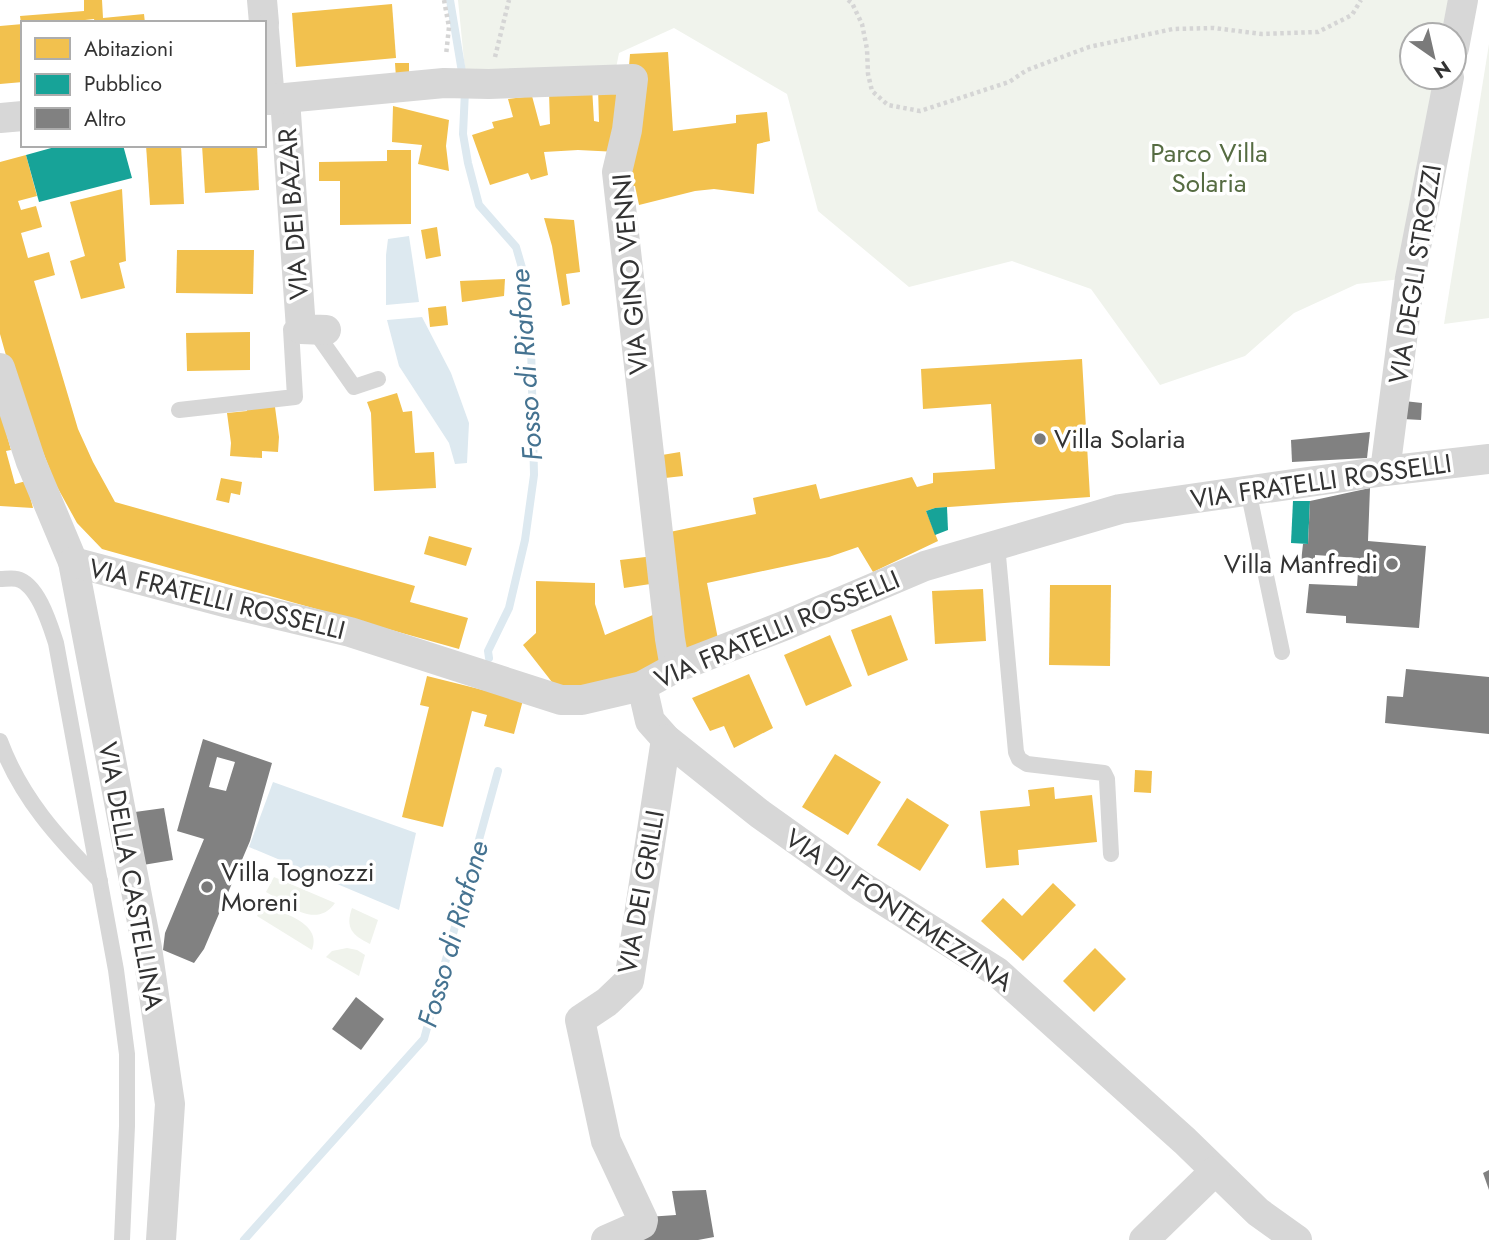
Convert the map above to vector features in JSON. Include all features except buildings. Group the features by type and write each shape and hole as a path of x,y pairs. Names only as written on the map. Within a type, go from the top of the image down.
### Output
{"street":[{"path":"262,0 264,21"},
{"path":"1459,21 1463,0"},
{"name":"VIA DEI BAZAR","path":"266,46 308,330"},
{"name":"VIA GINO VENNI","path":"273,100 444,83 633,79 627,130 617,172 675,668"},
{"name":"VIA DEGLI STROZZI","path":"1385,471 1410,278 1445,91"},
{"path":"0,118 21,116"},
{"name":"VIA DELLA CASTELLINA","path":"0,368 31,462 73,562 147,948 170,1104 161,1240"},
{"name":"VIA FRATELLI ROSSELLI","path":"73,562 350,632 561,700 582,700 642,686 675,668 786,625 925,566 1120,509 1489,459"},
{"name":"VIA DI FONTEMEZZINA","path":"642,686 650,722 666,739 760,814 861,886 997,972 1185,1141 1258,1212 1297,1240"},
{"name":"VIA DEI GRILLI","path":"606,1240 642,1224 643,1220 606,1141 580,1020 607,1002 629,981 666,739"},
{"path":"1144,1240 1215,1171"}],"lane":[{"path":"308,330 354,387 378,379"},
{"path":"179,410 295,397 308,330"},
{"path":"1248,490 1282,652"},
{"path":"997,545 1016,752 1019,759 1027,764 1104,773 1107,779 1111,854"},
{"path":"0,579 18,579 31,587 46,615 56,643 100,881 127,1054 122,1240"},
{"path":"0,741 9,766 29,798 59,839 100,881"}],"path":[{"path":"444,0 449,27 444,83"},
{"path":"489,84 509,0"},
{"path":"848,0 862,24 872,91 888,105 920,111 1009,82 1027,70 1089,47 1172,29 1214,28 1262,34 1318,32 1352,15 1361,0"}],"green space":[{"name":"Parco Villa Solaria","path":"458,0 1463,0 1458,21 1398,21 1398,91 1446,91 1410,278 1357,284 1294,313 1245,356 1160,385 1091,289 1012,261 909,287 818,211 787,94 674,28 619,53 615,73 466,80"},
{"path":"1489,44 1489,318 1444,324"},
{"path":"274,877 335,903 319,914 301,912 266,892"},
{"path":"263,904 290,915 306,926 314,941 312,950 257,916"},
{"path":"352,908 378,920 370,944 355,934 350,926"},
{"path":"347,948 365,955 359,976 326,957 332,951"}],"shaded area":[{"path":"409,236 419,302 386,305 388,239"},
{"path":"422,317 451,373 469,423 467,463 455,464 449,443 399,366 387,320"},
{"path":"273,782 416,833 399,910 249,847"}],"waterway":[{"name":"Fosso di Riafone","path":"450,0 463,78"},
{"name":"Fosso di Riafone","path":"465,91 463,134 468,163 479,205 516,247 525,278 531,344 534,475 525,540 509,608 488,651 489,658"},
{"name":"Fosso di Riafone","path":"244,1240 424,1039 498,771"}],"place":[{"name":"Villa Solaria","path":"1040,439"},
{"name":"Villa Manfredi","path":"1392,564"},
{"name":"Villa Tognozzi Moreni","path":"207,887"}]}
